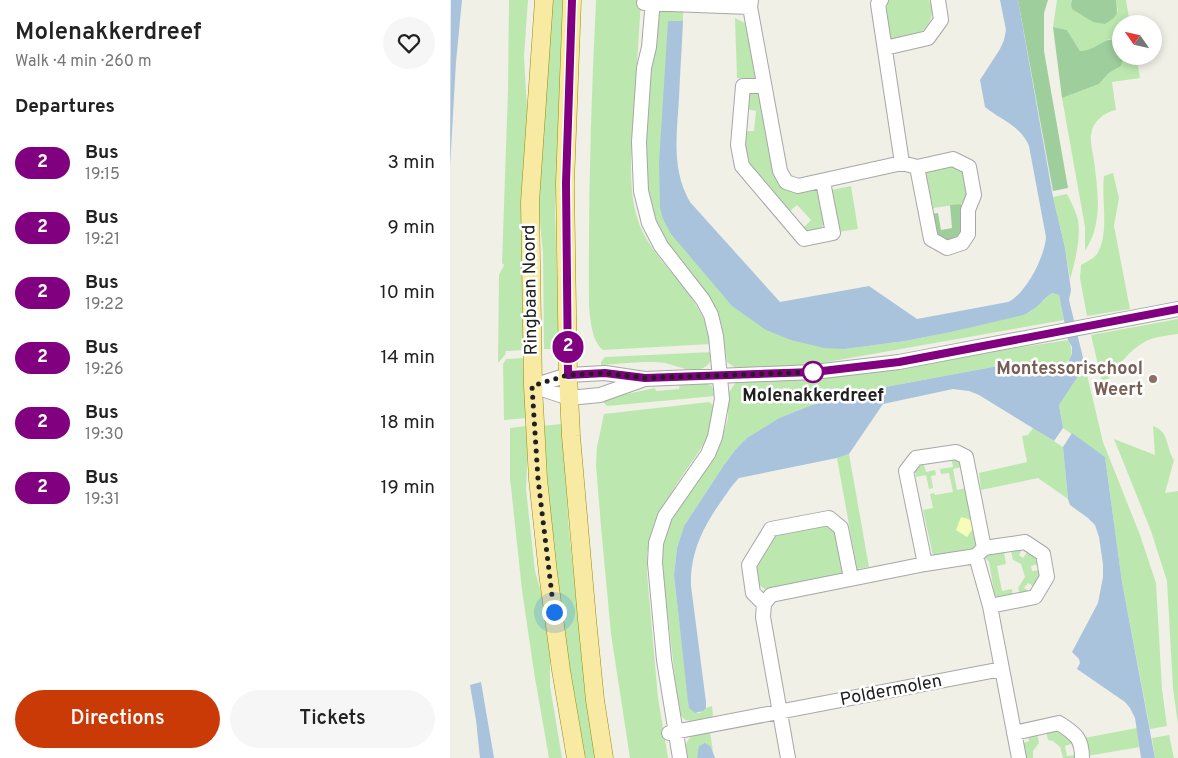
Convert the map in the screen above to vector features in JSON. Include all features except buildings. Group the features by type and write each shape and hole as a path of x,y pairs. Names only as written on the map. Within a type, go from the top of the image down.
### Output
{"main road":[{"name":"Ringbaan Noord","path":"544,0 530,202 532,386 538,479 546,554 561,670 576,758"},
{"name":"Ringbaan Noord","path":"572,0 566,183 568,375 571,436 595,700 604,758"}],"street":[{"path":"881,0 878,4 902,163"},
{"path":"885,48 928,38 941,20 938,0"},
{"path":"680,758 673,732 664,660 655,563 656,543 666,516 708,454 715,437 722,399 716,336 711,315 703,300 661,246 649,223 641,191 639,142 644,68 649,47 648,2 750,3 780,171 786,182 798,186 823,182 902,163 916,167 953,159 969,167 974,195 968,210 968,234 962,243 947,248 931,239 916,167"},
{"path":"764,86 742,86 738,145 742,166 804,239 833,233 823,182"},
{"path":"532,386 568,375 605,373 645,378 814,372 899,362 1178,309"},
{"path":"532,386 569,398 600,395 645,378"},
{"path":"925,564 906,472 916,458 956,452 966,457 980,552 1019,758"},
{"path":"764,604 753,593 749,565 771,529 829,518 841,528 852,578"},
{"path":"788,758 763,617 764,604 771,595 1025,542 1043,554 1047,577 1035,597 990,606"},
{"name":"Poldermolen","path":"673,732 1002,669"},
{"path":"1014,732 1059,723 1077,735 1082,749 1082,758"},
{"path":"672,758 673,732"}],"shaded area":[{"path":"509,0 528,0 524,56 527,109 523,210 523,350 506,351 498,363 499,275 504,265 502,263"},
{"path":"552,0 564,0 555,210 559,349 544,349 543,252 538,202"},
{"path":"596,0 641,0 631,162 635,211 648,242 700,311 707,327 711,344 603,350 596,342 589,305 589,229 591,114"},
{"path":"888,0 929,0 932,14 927,26 920,33 889,41 883,7"},
{"path":"1018,0 1048,0 1044,13 1044,51 1068,188 1053,191"},
{"path":"1057,0 1072,0 1071,4 1076,10 1093,22 1118,11 1116,0 1126,0 1128,15 1112,15 1112,40 1109,39 1089,51 1080,51 1067,30 1053,27"},
{"path":"1072,0 1116,0 1116,15 1112,15 1112,19 1105,24 1093,22 1072,9"},
{"path":"656,12 683,12 683,21 669,21 663,219 845,349 905,341 951,332 1030,312 1052,293 1059,295 1064,320 816,364 737,369 727,362 721,326 716,311 677,260 656,224 644,179 650,61"},
{"path":"735,18 747,24 757,79 737,78"},
{"path":"1053,27 1067,30 1080,51 1112,40 1112,65 1121,66 1109,73 1099,84 1062,98"},
{"path":"1138,65 1140,78 1112,82 1116,110 1099,118 1092,130 1091,141 1098,207 1095,230 1085,251 1085,227 1062,98 1099,84 1109,73 1121,66"},
{"path":"751,90 760,91 782,186 796,193 817,188 826,222 819,230 808,232 804,227 811,220 797,205 790,211 748,163 744,144 744,131 754,131 756,111 746,109 746,94"},
{"path":"955,164 965,170 970,192 961,204 933,208 926,174 929,168"},
{"path":"1113,173 1119,198 1114,226 1130,309 1087,316 1080,278 1081,265 1095,256 1101,246 1104,226 1104,176"},
{"path":"851,186 858,229 838,232 831,190"},
{"path":"1067,194 1076,213 1079,227 1077,250 1070,279 1053,197"},
{"path":"961,204 962,232 956,239 943,241 934,235 931,214 938,213 941,230 952,228 950,205"},
{"path":"1178,319 1178,334 1154,338 1138,346 1125,358 1103,386 1091,335"},
{"path":"1068,340 1071,350 1070,357 1057,369 1035,362 1014,363 880,388 812,405 779,418 748,438 736,449 684,526 677,548 674,575 689,707 695,713 700,713 712,706 713,717 691,721 685,720 679,713 662,565 662,549 671,519 714,455 722,438 728,418 728,394 736,382 742,379 811,379"},
{"path":"712,352 709,363 699,370 689,370 658,362 601,365 605,357"},
{"path":"523,358 526,418 504,420 503,364 506,359"},
{"path":"1085,366 1103,442 1140,535 1156,583 1162,689 1167,726 1150,729 1122,582 1105,457 1063,428 1059,405"},
{"path":"704,382 712,386 715,396 607,406 602,399 655,388 656,391 679,389 680,384"},
{"path":"709,402 714,406 710,435 676,485 656,520 647,553 647,573 658,698 668,758 630,758 611,634 596,465 597,447 604,414"},
{"path":"562,424 569,531 584,684 595,758 583,758 561,625 541,426"},
{"path":"527,426 526,489 535,571 544,603 550,643 550,686 562,758 549,758 522,590 510,478 510,428"},
{"path":"1153,426 1165,436 1174,460 1165,493 1178,491 1178,725 1173,688 1167,581 1151,531 1114,439 1155,455"},
{"path":"1033,428 1063,447 1068,499 1038,478 981,490 979,473 1027,462 1022,436 1028,435"},
{"path":"849,454 869,567 857,569 837,458"},
{"path":"951,457 961,460 962,467 953,469 957,490 966,488 978,543 974,550 933,556 923,510 933,508 930,494 953,492 949,473 941,474 940,469 953,467"},
{"path":"923,462 926,472 935,470 936,475 931,476 933,488 929,489 926,475 916,477 915,470 919,463"},
{"path":"829,522 836,527 845,573 765,589 755,582 754,567 777,533"},
{"path":"1023,548 1019,555 1023,558 1028,551 1038,558 1039,564 1031,566 1032,571 1040,570 1043,577 1036,588 1028,583 1024,588 1033,593 1020,595 1018,588 1025,577 1021,564 1013,560 1011,551"},
{"path":"1004,552 1006,564 997,566 1002,591 1012,589 1013,597 1002,599 1001,596 995,597 989,562 985,558 989,554"},
{"path":"1137,728 1140,747 1087,756 1084,738"},
{"path":"1058,730 1074,741 1074,743 1065,746 1067,756 1076,755 1077,758 1063,758 1060,747 1053,741 1048,740 1046,732"},
{"path":"710,732 713,751 711,747 697,756 697,758 685,758 686,745 690,738 698,734"},
{"path":"1037,733 1039,743 1033,751 1033,758 1025,758 1023,743 1029,741 1028,735"},
{"path":"1169,735 1174,758 1155,758 1152,738"}],"sand":[{"path":"961,517 971,521 974,527 967,537 956,530"}],"water":[{"path":"451,0 462,0 456,62 450,167"},
{"path":"1000,0 1018,0 1053,197 1065,248 1071,290 1069,300 1085,366 1059,405 1063,428 1054,441 979,395 969,391 953,389 883,404 849,454 739,478 708,522 698,542 693,563 691,586 706,702 706,708 703,711 695,713 689,708 688,702 674,575 677,548 684,526 724,465 747,438 779,418 812,405 880,388 1014,363 1035,362 1057,369 1068,362 1072,354 1072,347 1068,340 1059,295 1052,293 1035,308 1023,315 905,341 845,349 824,348 791,340 766,330 732,306 671,234 663,219 660,208 659,163 668,21 683,21 677,151 680,177 690,202 780,302 869,286 917,319 1008,302 1015,298 1028,283 1045,245 1046,237 1029,146 1016,128 985,107 980,80 1004,40 1006,30"},
{"path":"1072,433 1105,457 1122,582 1155,758 1141,758 1135,718 1130,708 1125,702 1077,669 1080,663 1079,659 1072,652 1098,603 1103,577 1103,564 1099,537 1095,525 1070,505 1068,499 1063,447"},
{"path":"481,682 494,758 480,758 470,685"},
{"path":"705,743 711,747 715,758 697,758 699,746"}],"bus line":[{"name":"2","path":"572,0 566,183 568,375 605,373 645,378 814,372 899,362 1178,309"}],"place":[{"name":"Molenakkerdreef","path":"813,372"},
{"name":"Montessorischool Weert","path":"1153,379"}],"route":[{"path":"554,612 538,479 532,386 568,375 605,373 645,378 813,372"}]}
